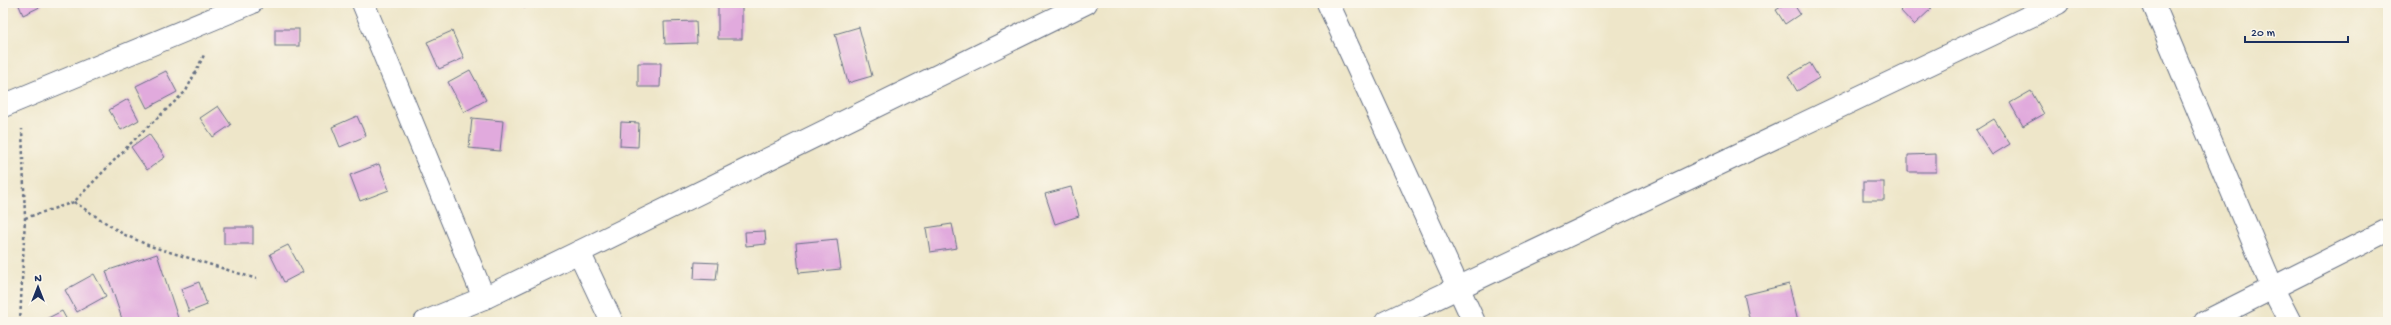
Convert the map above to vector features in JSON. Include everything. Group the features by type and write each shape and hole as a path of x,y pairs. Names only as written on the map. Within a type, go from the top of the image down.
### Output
{"street":[{"path":"12,103 225,12 251,3"},
{"path":"363,3 484,298"},
{"path":"1328,3 1474,322"},
{"path":"1386,322 2058,3"},
{"path":"2153,3 2273,289 2290,322"},
{"path":"425,322 484,298 1084,4"},
{"path":"2205,322 2388,230"},
{"path":"579,252 612,322"}],"path":[{"path":"25,218 74,202 132,142 186,91 225,12"},
{"path":"12,103 25,218 20,322"},
{"path":"74,202 123,234 150,246 257,279"}],"building":[{"path":"18,3 41,3 42,6 23,15"},
{"path":"521,3 533,3 524,8"},
{"path":"1788,3 1793,3 1800,14 1785,24 1776,10"},
{"path":"1908,3 1925,3 1931,9 1914,25 1900,10"},
{"path":"718,5 742,6 742,39 718,39"},
{"path":"696,21 697,43 665,44 664,22"},
{"path":"859,27 872,76 848,83 835,34"},
{"path":"275,29 299,29 299,46 275,46"},
{"path":"452,31 464,58 439,69 427,42"},
{"path":"638,63 661,63 660,87 638,87"},
{"path":"1810,63 1819,78 1797,91 1788,76"},
{"path":"470,70 486,100 464,112 448,82"},
{"path":"166,71 177,92 147,108 136,86"},
{"path":"2031,91 2044,114 2023,126 2010,103"},
{"path":"128,99 139,120 121,130 109,110"},
{"path":"218,106 231,125 213,137 200,118"},
{"path":"357,116 366,136 340,147 332,127"},
{"path":"472,118 503,121 500,151 469,148"},
{"path":"1994,119 2010,144 1992,155 1976,130"},
{"path":"621,122 639,123 638,147 620,146"},
{"path":"149,134 165,157 147,170 131,147"},
{"path":"1936,154 1936,172 1908,172 1908,155"},
{"path":"379,164 389,190 360,201 350,175"},
{"path":"1863,182 1884,182 1884,200 1863,200"},
{"path":"1071,187 1079,216 1055,224 1045,194"},
{"path":"952,224 957,248 930,252 926,228"},
{"path":"224,227 253,227 253,244 224,244"},
{"path":"765,231 766,244 746,246 745,232"},
{"path":"837,239 841,269 799,273 796,243"},
{"path":"288,245 303,272 284,282 270,254"},
{"path":"157,254 179,321 123,322 106,271"},
{"path":"695,262 718,263 716,280 694,279"},
{"path":"94,274 106,296 77,312 65,290"},
{"path":"199,282 207,305 189,312 181,289"},
{"path":"1789,284 1798,322 1750,322 1744,295"},
{"path":"62,311 68,322 40,322"}]}
